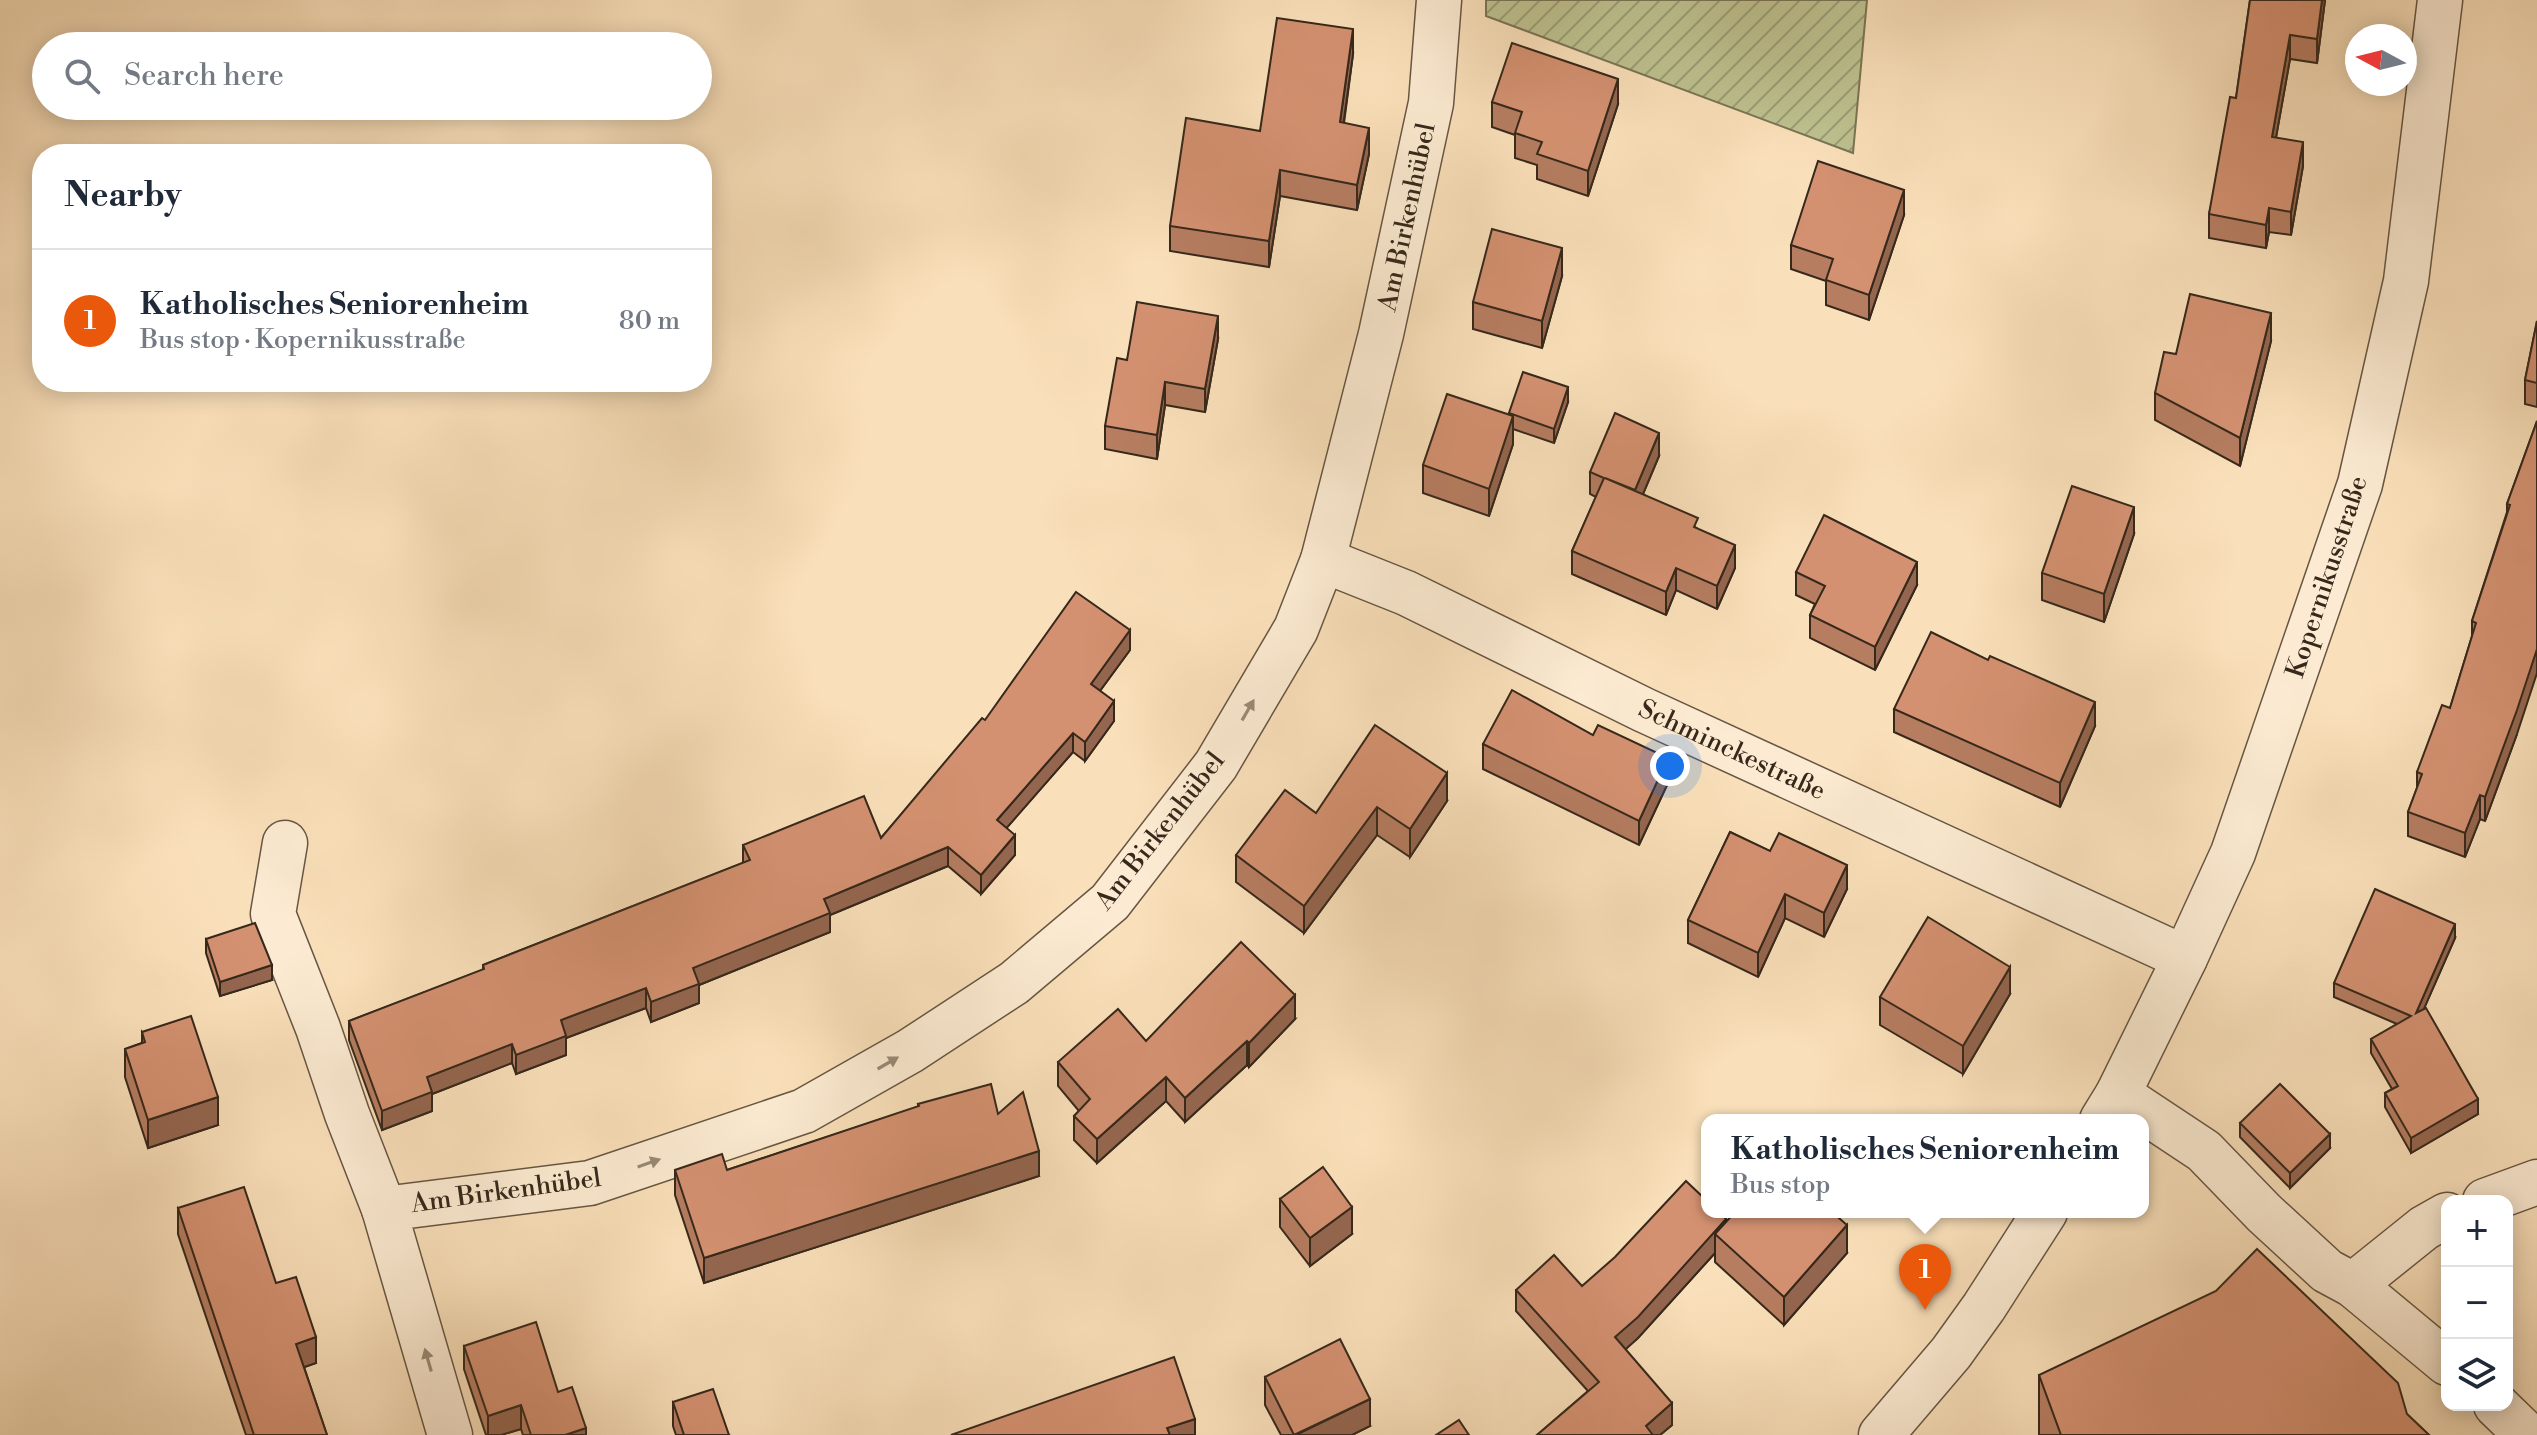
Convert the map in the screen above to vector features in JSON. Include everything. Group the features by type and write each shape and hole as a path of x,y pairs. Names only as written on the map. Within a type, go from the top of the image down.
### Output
{"street":[{"name":"Am Birkenhübel","path":"384,1209 590,1183 804,1111 910,1051 1014,983 1110,902 1216,765 1296,629 1323,560 1381,334 1431,103 1439,0"},
{"name":"Kopernikusstraße","path":"2110,1107 2185,958 2233,853 2360,484 2406,281 2440,0"},
{"name":"Schminckestraße","path":"1323,560 1406,593 1644,710 2185,958"},
{"name":"Am Birkenhübel","path":"285,843 273,914 384,1209 450,1435"},
{"path":"2149,1125 2204,1151 2264,1213 2327,1271 2353,1285 2441,1358"},
{"path":"2501,1195 2537,1182"},
{"path":"1881,1435 1967,1330 2041,1218"},
{"path":"2353,1285 2424,1228 2441,1218"},
{"path":"2502,1411 2527,1435"}],"green space":[{"path":"1486,0 1867,0 1853,153 1486,16"}],"building":[{"path":"2250,0 2322,0 2317,39 2290,35 2272,137 2303,142 2291,212 2269,208 2266,225 2209,214 2230,97 2236,98"},
{"path":"1277,18 1353,29 1340,122 1369,128 1357,185 1280,170 1269,241 1170,226 1186,118 1260,131"},
{"path":"1512,43 1618,79 1588,171 1537,154 1542,142 1515,133 1522,112 1492,102"},
{"path":"1818,161 1904,190 1869,295 1826,280 1833,259 1791,245"},
{"path":"1492,229 1562,248 1542,321 1473,302"},
{"path":"2190,294 2271,313 2240,438 2155,393 2164,352 2176,354"},
{"path":"1137,302 1218,316 1205,389 1165,382 1157,435 1105,426 1117,358 1127,360"},
{"path":"2537,321 2537,383 2525,380"},
{"path":"1523,372 1568,387 1554,429 1509,413"},
{"path":"1447,394 1513,416 1489,489 1423,465"},
{"path":"1615,413 1659,433 1635,490 1605,478 1698,518 1694,527 1735,545 1717,586 1676,568 1666,592 1572,551 1604,478 1590,472"},
{"path":"2537,421 2537,649 2485,797 2480,795 2465,833 2408,812 2422,774 2417,772 2442,705 2450,708 2476,623 2472,621 2510,505 2507,504"},
{"path":"2072,486 2134,507 2104,594 2042,573"},
{"path":"1824,515 1917,562 1875,647 1810,615 1825,586 1796,572"},
{"path":"1076,592 1130,630 1091,684 1114,701 1085,742 1073,733 997,820 1015,835 981,875 948,847 824,899 830,913 693,968 699,984 651,1002 646,988 561,1020 566,1036 516,1055 512,1044 427,1077 432,1092 382,1111 349,1021 750,860 743,845 864,796 881,838 982,718 985,720"},
{"path":"1931,632 1988,660 1990,656 2095,702 2060,783 1894,709"},
{"path":"1512,690 1593,735 1598,725 1668,758 1639,821 1483,744"},
{"path":"1375,725 1447,773 1410,829 1377,807 1304,906 1236,855 1285,790 1316,813"},
{"path":"1730,832 1770,851 1779,833 1847,865 1824,913 1785,894 1758,953 1688,920"},
{"path":"2375,889 2455,924 2416,1013 2426,1008 2478,1099 2411,1138 2385,1093 2398,1086 2371,1039 2411,1016 2334,983"},
{"path":"1928,917 2010,967 1963,1046 1880,997"},
{"path":"255,923 272,965 220,982 206,939"},
{"path":"1241,942 1295,995 1249,1043 1247,1041 1185,1098 1166,1077 1097,1139 1074,1116 1090,1099 1058,1062 1118,1009 1146,1041"},
{"path":"191,1016 218,1097 148,1120 125,1049 145,1042 142,1032"},
{"path":"991,1084 998,1114 1023,1092 1039,1151 704,1258 675,1170 722,1154 727,1170 918,1104"},
{"path":"2280,1084 2330,1134 2290,1173 2240,1123"},
{"path":"1323,1167 1352,1207 1310,1238 1280,1199"},
{"path":"1686,1181 1701,1195 1701,1218 1726,1219 1638,1317 1615,1337 1672,1403 1646,1426 1652,1434 1537,1435 1599,1382 1516,1290 1554,1255 1582,1286 1615,1257"},
{"path":"244,1187 276,1283 296,1277 316,1337 296,1344 327,1435 254,1435 178,1208"},
{"path":"1730,1218 1839,1218 1847,1225 1784,1297 1715,1234"},
{"path":"2257,1249 2398,1383 2407,1414 2429,1435 2061,1435 2039,1375 2216,1291"},
{"path":"536,1322 558,1392 572,1387 586,1428 565,1435 531,1435 521,1405 488,1416 464,1346"},
{"path":"1340,1339 1370,1399 1294,1435 1265,1377"},
{"path":"1174,1357 1195,1419 1167,1428 1170,1435 951,1435"},
{"path":"713,1389 729,1435 684,1435 673,1402"},
{"path":"1459,1420 1469,1435 1436,1435"}],"place":[{"name":"Katholisches Seniorenheim","path":"1925,1310"}]}
